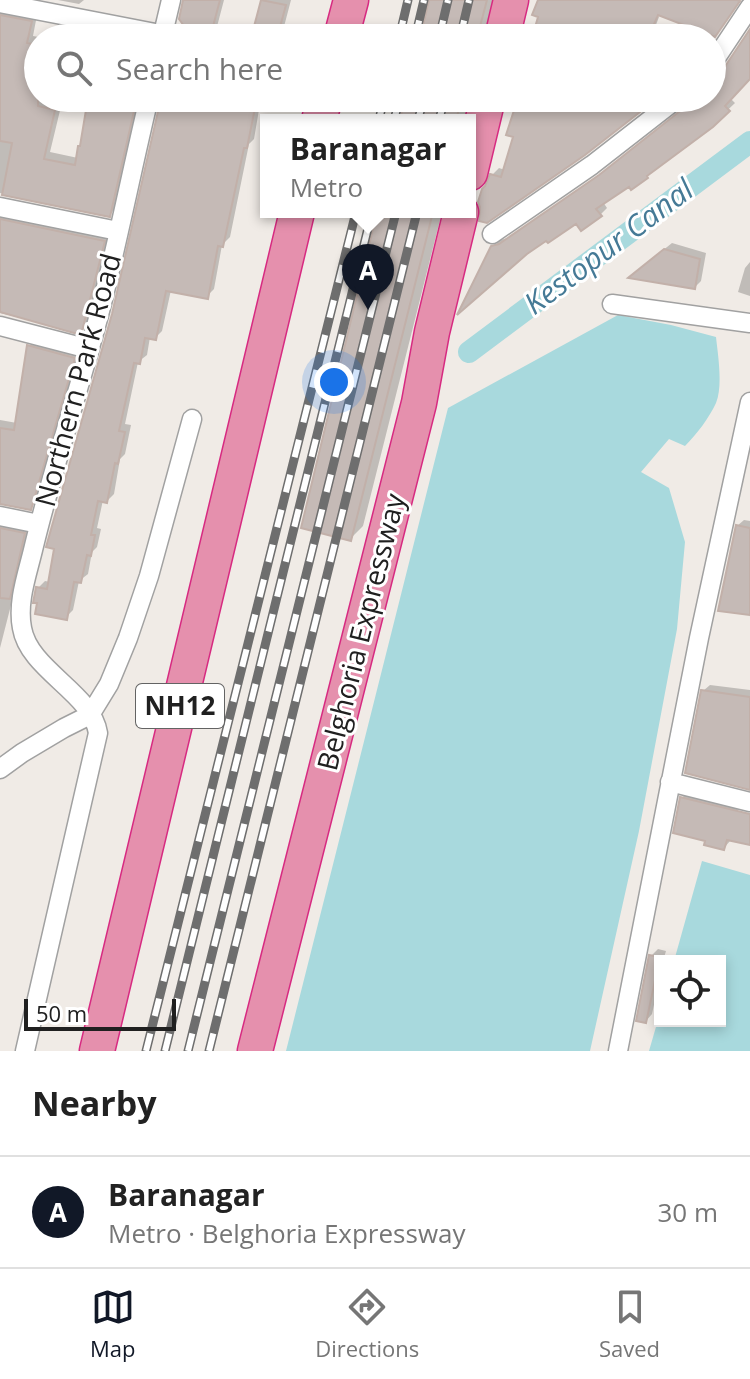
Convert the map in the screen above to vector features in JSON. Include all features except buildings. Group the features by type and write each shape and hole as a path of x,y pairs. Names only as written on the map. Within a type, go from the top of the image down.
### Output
{"highway":[{"path":"345,24 351,0"},
{"path":"476,148 485,112"},
{"name":"NH12","path":"97,1051 296,218"},
{"name":"Belghoria Expressway","path":"255,1051 419,403 432,332 460,218"}],"street":[{"path":"170,24 171,0"},
{"path":"0,3 104,24"},
{"path":"726,43 750,7"},
{"name":"Northern Park Road","path":"85,709 27,646 19,609 39,524 89,349 146,112"},
{"path":"492,234 592,165 660,112"},
{"path":"0,207 118,231"},
{"path":"612,304 750,323"},
{"path":"0,326 89,349"},
{"path":"618,1051 699,638 750,402"},
{"path":"0,769 54,734 109,684 149,576 192,419"},
{"path":"0,516 39,524"},
{"path":"0,605 19,609"},
{"path":"25,1051 98,733 97,723 85,709"},
{"path":"670,782 750,802"}],"water":[{"path":"618,315 716,337 720,379 716,403 694,436 685,446 669,439 641,472 669,488 685,542 677,629 639,831 590,1051 286,1051 448,408"},
{"path":"702,861 750,875 750,1051 649,1051 656,1027 726,1027 726,955 676,955"}],"waterway":[{"name":"Kestopur Canal","path":"469,352 750,142"}],"railway":[{"path":"402,24 408,0"},
{"path":"418,24 424,0"},
{"path":"442,24 448,0"},
{"path":"463,24 469,0"},
{"path":"146,1051 354,218"},
{"path":"165,1051 371,218"},
{"path":"188,1051 395,218"},
{"path":"209,1051 416,218"}],"place":[{"name":"Baranagar","path":"368,310"}]}
